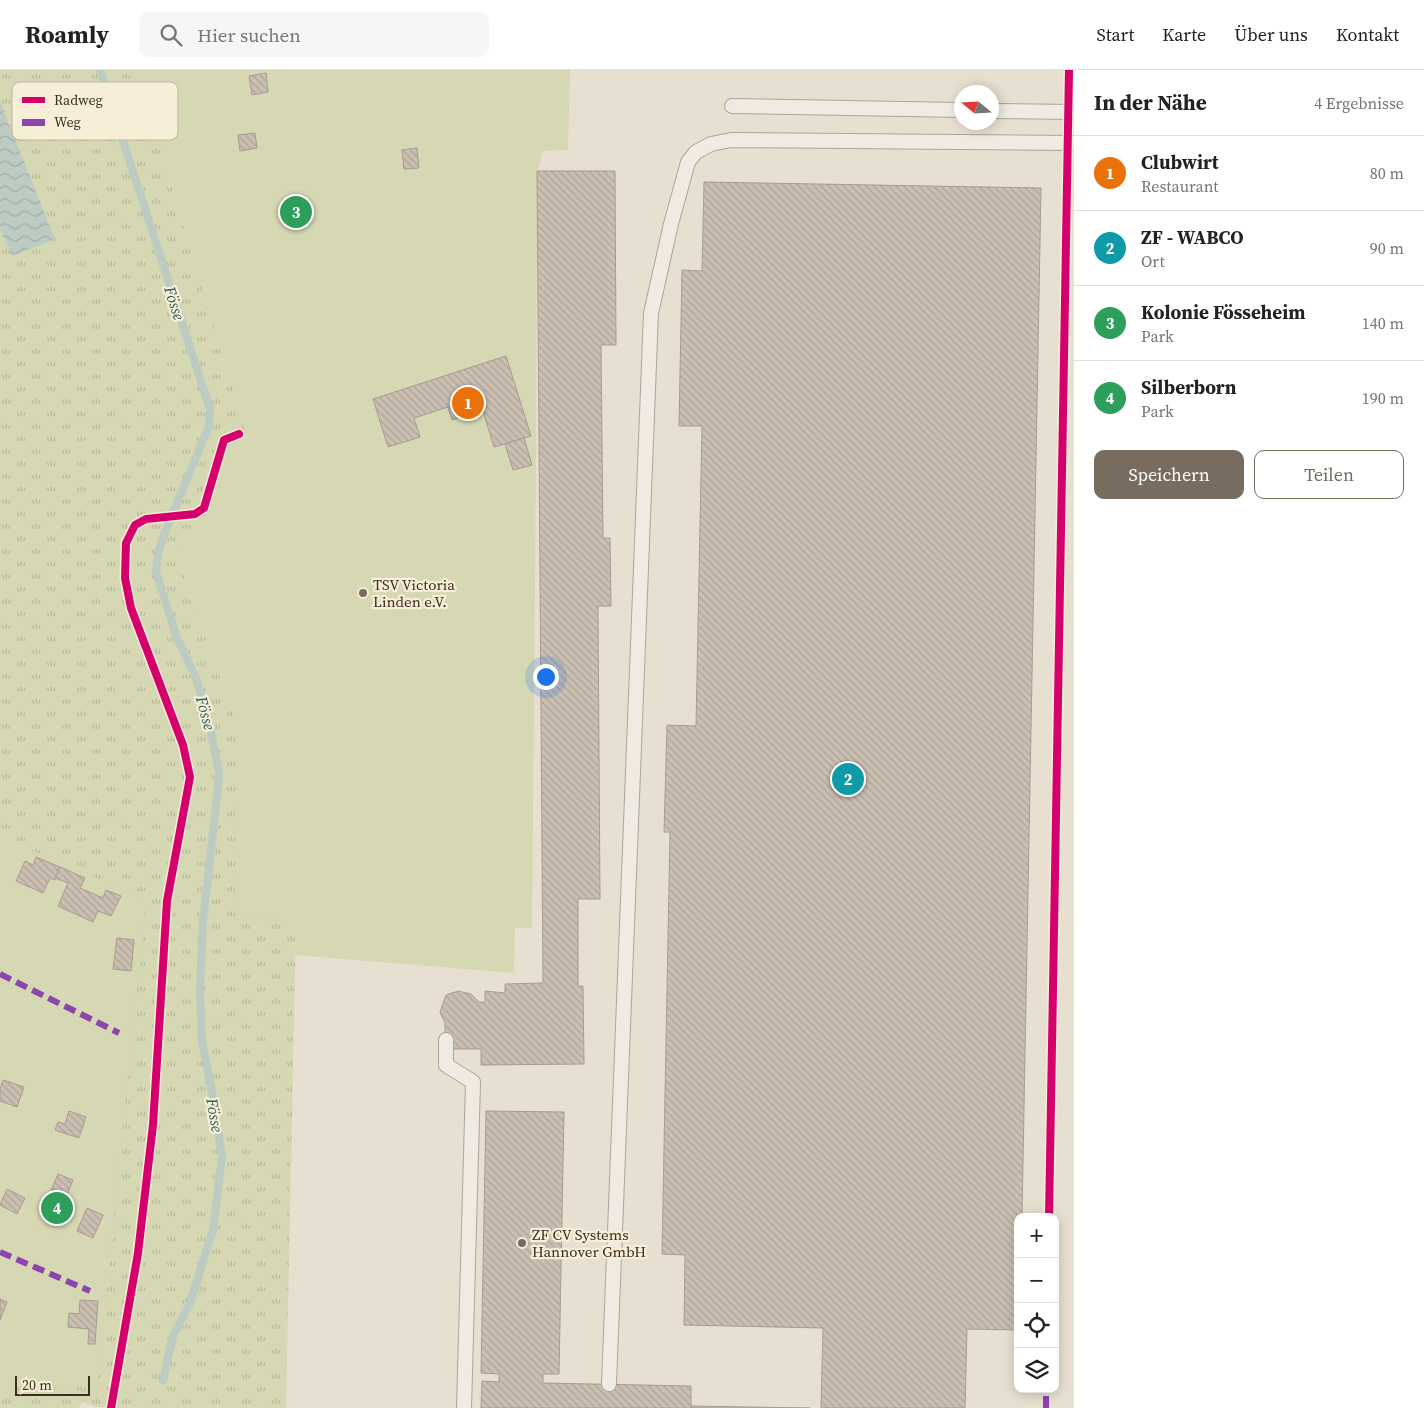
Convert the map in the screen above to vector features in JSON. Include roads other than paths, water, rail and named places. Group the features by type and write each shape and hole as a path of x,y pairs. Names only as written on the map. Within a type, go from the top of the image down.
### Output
{"lane":[{"path":"732,106 954,110"},
{"path":"999,111 1074,112"},
{"path":"609,1384 650,313 688,162 696,152 711,144 731,140 1074,143"},
{"path":"446,1040 446,1065 473,1082 464,1408"}],"water":[{"path":"0,102 12,132 12,140 15,140 55,239 12,256 0,229"}],"waterway":[{"name":"Fösse","path":"100,70 104,82"},
{"name":"Fösse","path":"123,140 210,409 209,426 165,532 158,552 156,572 177,638 196,678 209,722 219,772 203,921 200,991 202,1042 222,1157 213,1230 190,1303 173,1336 163,1380"}],"place":[{"name":"Kolonie Fösseheim","path":"296,212"},
{"name":"Clubwirt","path":"468,403"},
{"name":"TSV Victoria Linden e.V.","path":"363,593"},
{"name":"ZF - WABCO","path":"848,779"},
{"name":"Silberborn","path":"57,1208"},
{"name":"ZF CV Systems Hannover GmbH","path":"522,1243"}]}
